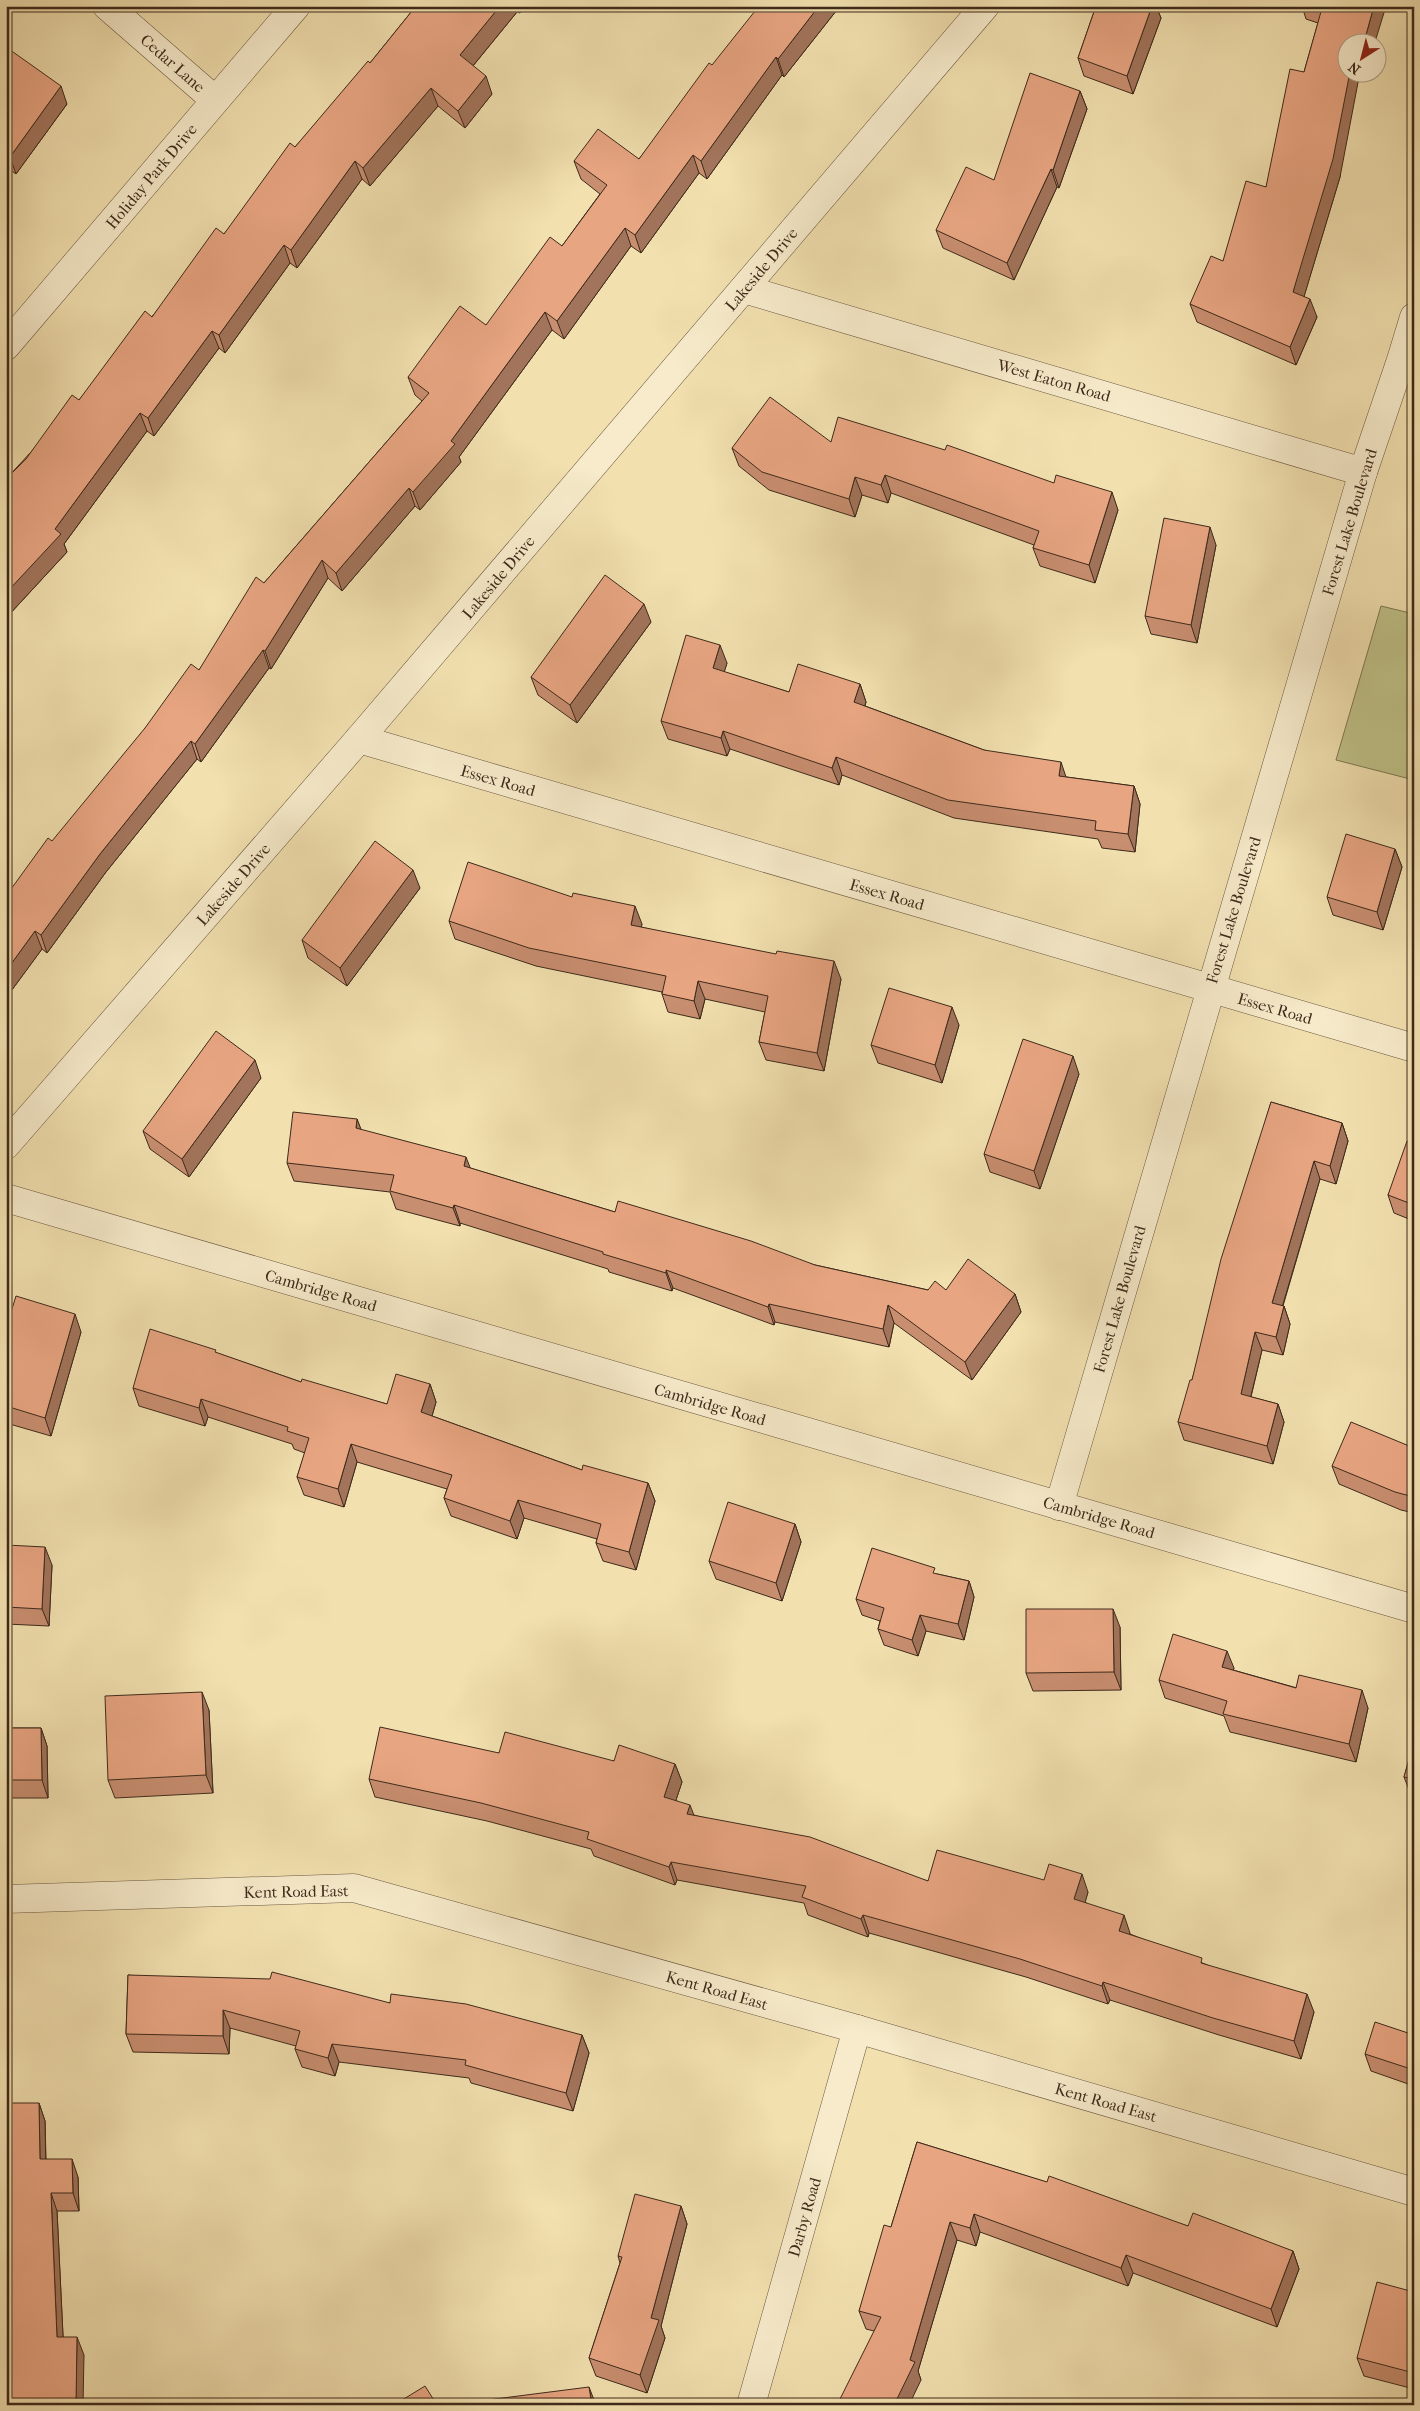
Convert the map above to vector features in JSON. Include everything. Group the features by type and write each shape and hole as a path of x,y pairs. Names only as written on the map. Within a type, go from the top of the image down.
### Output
{"street":[{"name":"Cedar Lane","path":"108,6 215,100"},
{"name":"Holiday Park Drive","path":"6,346 296,6"},
{"name":"Lakeside Drive","path":"6,1145 359,739 985,6"},
{"name":"West Eaton Road","path":"744,289 1363,472"},
{"name":"Forest Lake Boulevard","path":"1059,1506 1363,472 1408,362 1414,317"},
{"name":"Essex Road","path":"359,739 1414,1048"},
{"name":"Cambridge Road","path":"6,1198 1414,1609"},
{"name":"Kent Road East","path":"6,1899 354,1888 857,2029 1414,2192"},
{"name":"Darby Road","path":"751,2405 857,2029"}],"green space":[{"path":"1381,606 1414,614 1414,780 1336,760"}],"building":[{"path":"416,6 500,6 460,55 486,76 458,111 431,88 363,168 355,161 291,250 284,245 219,335 212,331 148,418 140,413 55,529 61,534 6,593 6,479 26,459 72,395 79,400 145,311 152,317 216,228 224,234 290,143 295,147 368,61 370,63"},
{"path":"759,6 819,6 778,59 776,57 701,161 693,155 635,235 625,228 557,321 545,312 451,441 455,444 413,492 409,488 336,573 322,560 265,651 263,650 195,744 191,741 100,854 41,935 35,931 6,971 6,896 48,838 52,841 145,728 191,664 199,670 256,577 264,583 429,393 408,377 460,306 486,325 550,237 562,246 607,185 574,161 598,129 639,159 709,63 712,65"},
{"path":"1096,6 1152,6 1127,76 1078,58"},
{"path":"1317,6 1374,6 1367,32 1338,32 1338,82 1348,82 1333,159 1293,292 1310,299 1290,347 1190,304 1211,256 1223,261 1246,181 1266,187 1290,69 1304,72 1322,8"},
{"path":"6,47 61,86 10,157 6,154"},
{"path":"1030,73 1080,91 1053,170 1051,169 1007,263 936,230 966,167 994,180"},
{"path":"770,397 831,442 838,417 945,450 947,445 1054,483 1056,475 1112,492 1089,565 1033,548 1039,531 885,475 881,485 855,477 849,499 762,472 732,448"},
{"path":"1164,518 1210,527 1191,625 1145,616"},
{"path":"605,575 644,604 570,705 531,677"},
{"path":"686,635 720,645 713,668 789,692 798,664 860,684 854,702 984,750 1061,762 1059,776 1134,786 1128,834 1095,830 1096,821 948,800 836,757 832,768 723,731 721,738 661,721"},
{"path":"1346,834 1395,849 1377,912 1327,897"},
{"path":"375,841 413,870 340,968 302,940"},
{"path":"468,862 572,897 573,893 635,906 631,925 776,954 777,951 834,961 817,1053 759,1042 768,996 698,981 694,1001 662,994 666,976 529,948 449,921"},
{"path":"889,988 952,1007 935,1065 871,1045"},
{"path":"216,1031 255,1060 182,1159 143,1131"},
{"path":"1023,1039 1073,1056 1034,1171 984,1154"},
{"path":"1271,1102 1342,1123 1330,1166 1314,1161 1272,1303 1284,1306 1276,1337 1255,1332 1241,1394 1278,1404 1267,1446 1178,1422 1190,1380 1192,1380 1221,1259"},
{"path":"293,1112 357,1119 356,1128 466,1157 464,1166 615,1212 618,1201 751,1241 815,1265 928,1290 935,1281 946,1290 968,1259 1015,1294 965,1362 888,1305 883,1329 769,1304 768,1307 666,1270 666,1273 603,1254 603,1252 454,1205 453,1208 390,1191 394,1175 287,1163"},
{"path":"1407,1141 1414,1143 1414,1205 1388,1195"},
{"path":"16,1296 75,1314 45,1418 6,1406 6,1328"},
{"path":"150,1329 216,1350 215,1352 301,1382 302,1379 387,1404 396,1374 430,1384 421,1412 582,1470 583,1465 648,1483 629,1552 596,1543 601,1524 518,1500 510,1521 444,1498 452,1475 351,1444 338,1489 297,1477 309,1438 287,1431 288,1427 201,1399 199,1408 133,1388"},
{"path":"1351,1422 1414,1448 1414,1497 1395,1492 1332,1466"},
{"path":"728,1502 795,1524 776,1583 709,1561"},
{"path":"6,1545 45,1547 42,1609 6,1607"},
{"path":"872,1548 935,1568 933,1573 969,1581 958,1624 920,1615 912,1640 878,1629 884,1608 856,1599"},
{"path":"1026,1609 1113,1609 1114,1672 1026,1673"},
{"path":"1173,1634 1227,1651 1222,1667 1296,1688 1299,1675 1362,1690 1349,1744 1223,1714 1227,1701 1159,1680"},
{"path":"202,1692 206,1775 108,1780 105,1696"},
{"path":"380,1727 499,1753 505,1732 614,1761 619,1745 675,1764 664,1797 690,1805 687,1814 810,1837 928,1881 937,1850 1044,1880 1049,1864 1082,1874 1074,1899 1124,1915 1119,1931 1202,1958 1201,1963 1307,1994 1294,2041 1213,2018 1103,1982 1102,1986 1020,1959 863,1915 861,1919 802,1897 806,1886 671,1862 669,1867 587,1839 589,1832 481,1803 369,1779"},
{"path":"6,1728 41,1728 42,1780 6,1780"},
{"path":"1414,1742 1414,1779 1404,1777"},
{"path":"272,1972 390,2003 391,1994 466,2004 582,2035 566,2093 465,2065 466,2060 332,2044 328,2058 295,2049 300,2031 223,2010 223,2036 126,2034 128,1975 270,1979"},
{"path":"1375,2022 1414,2035 1414,2070 1365,2054"},
{"path":"6,2103 39,2103 40,2159 72,2159 73,2193 51,2193 57,2337 77,2337 76,2405 6,2405 6,2335 11,2335 6,2255"},
{"path":"917,2142 1047,2182 1049,2176 1188,2226 1193,2213 1293,2251 1271,2309 1126,2255 1121,2268 974,2214 970,2228 950,2222 910,2360 915,2362 894,2405 837,2405 881,2317 859,2311 884,2225 891,2227"},
{"path":"635,2194 681,2206 651,2318 659,2320 640,2375 589,2358 622,2257 618,2256"},
{"path":"1377,2282 1414,2292 1414,2373 1357,2358"},
{"path":"425,2386 437,2405 394,2405"},
{"path":"589,2387 592,2405 448,2405"}]}
